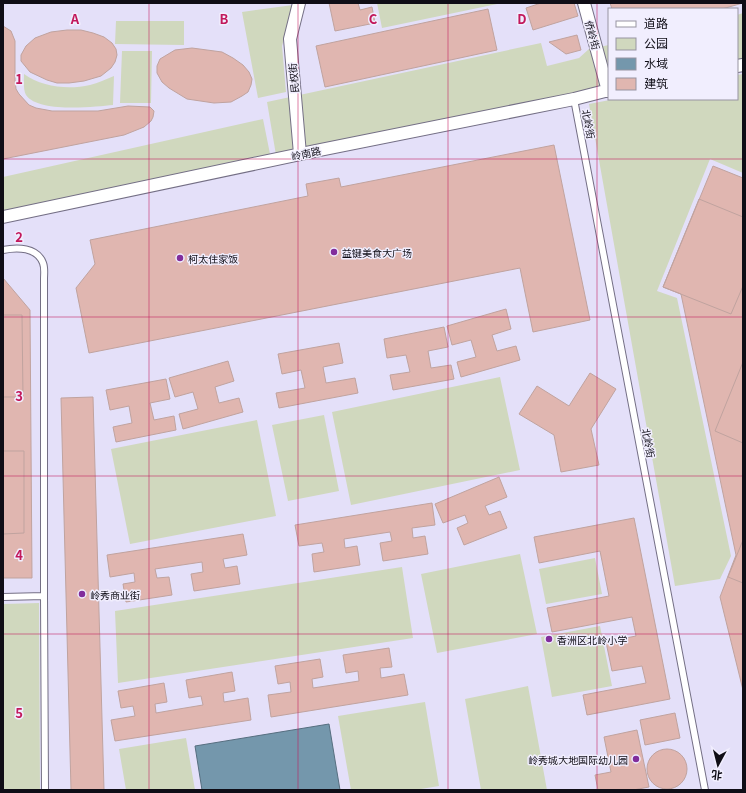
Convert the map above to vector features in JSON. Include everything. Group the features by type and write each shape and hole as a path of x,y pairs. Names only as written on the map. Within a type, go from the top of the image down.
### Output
{"street":[{"name":"民权街","path":"299,3 290,39 300,154"},
{"name":"侨岭街","path":"584,3 608,90"},
{"name":"岭南路","path":"3,217 300,154 574,99 608,90"}],"lane":[{"name":"北岭街","path":"574,99 705,790"},
{"path":"3,250 27,249 38,255 43,264 45,790"},
{"path":"3,597 44,596"}],"green space":[{"path":"377,3 502,3 382,28"},
{"path":"293,5 282,46 286,92 258,98 242,12"},
{"path":"743,13 743,62 738,63 738,15"},
{"path":"116,21 184,21 184,45 115,44"},
{"path":"541,43 547,66 579,58 589,49 608,45 608,88 276,155 267,102"},
{"path":"122,51 152,51 151,103 120,103"},
{"path":"24,74 47,85 64,87 90,85 114,76 113,105 67,108 54,107 32,101 25,93"},
{"path":"743,74 743,173 710,159 657,291 677,298 731,556 720,579 675,586 589,104 610,100 738,100 738,75"},
{"path":"263,119 270,154 3,212 3,177"},
{"path":"500,377 520,470 351,505 332,412"},
{"path":"324,415 339,491 288,501 272,425"},
{"path":"257,420 276,516 130,544 111,449"},
{"path":"520,554 537,634 437,653 421,574"},
{"path":"595,558 602,594 546,604 539,569"},
{"path":"402,567 413,638 118,683 115,611"},
{"path":"39,603 40,790 3,790 3,604"},
{"path":"600,626 612,686 552,697 541,637"},
{"path":"528,686 547,790 481,790 465,699"},
{"path":"425,702 439,786 415,790 351,790 338,716"},
{"path":"186,738 195,790 126,790 119,749"}],"water":[{"path":"329,724 340,790 202,790 195,746"}],"building":[{"path":"329,3 358,3 360,10 372,7 375,23 335,31"},
{"path":"541,3 574,3 578,16 533,30 526,8"},
{"path":"610,3 743,3 726,8 612,8"},
{"path":"488,9 497,50 325,87 316,46"},
{"path":"3,26 11,31 15,41 16,89 29,105 52,111 98,111 128,106 150,107 154,111 151,121 144,127 124,135 3,159"},
{"path":"81,30 93,33 104,37 112,43 116,49 117,55 111,68 101,76 84,81 69,83 57,83 30,72 21,61 21,55 26,46 35,38 51,32"},
{"path":"577,35 581,50 566,54 549,42"},
{"path":"192,48 222,52 243,65 249,72 252,79 248,92 231,102 214,103 187,99 169,88 162,82 157,73 157,66 160,59 175,50"},
{"name":"益键美食大广场","path":"554,145 590,320 533,332 520,268 89,353 76,288 95,264 90,240 308,196 306,184 339,178 341,187"},
{"path":"713,166 743,178 743,690 720,597 736,555 681,294 663,287"},
{"path":"699,199 743,217 743,286 731,314 663,287"},
{"path":"3,278 30,310 32,578 3,578"},
{"path":"506,309 511,329 492,335 497,351 516,346 520,360 461,377 457,362 476,357 471,340 452,345 447,326"},
{"path":"3,315 22,315 23,397 3,397"},
{"path":"444,327 448,347 428,351 431,368 451,365 454,379 393,390 390,375 410,372 406,355 387,358 384,339"},
{"path":"339,343 343,363 323,367 326,383 355,378 358,393 279,408 276,393 305,388 301,370 282,374 278,354"},
{"path":"228,361 234,381 215,387 219,403 239,398 243,412 183,429 179,414 198,409 193,392 175,397 169,378"},
{"path":"743,362 743,443 715,431"},
{"path":"590,373 616,389 591,429 599,465 561,472 554,435 519,414 537,386 569,406"},
{"path":"166,379 170,399 150,403 154,420 174,416 176,430 116,442 113,427 132,423 129,406 110,410 106,390"},
{"name":"岭秀商业街","path":"93,397 104,790 71,790 61,398"},
{"path":"3,451 24,451 24,533 3,534"},
{"path":"499,477 507,497 485,506 489,515 500,511 507,528 464,545 457,528 468,523 465,515 443,523 435,504"},
{"path":"432,503 435,525 412,528 413,538 425,536 428,554 383,561 380,543 392,541 390,532 344,539 345,548 357,546 360,565 314,572 312,554 324,552 322,543 299,546 295,525"},
{"path":"634,518 670,699 587,715 583,695 646,683 642,666 612,671 606,642 636,636 632,617 552,632 547,608 609,596 600,551 539,563 534,537"},
{"path":"243,534 247,555 223,559 225,568 237,566 240,584 194,591 191,574 203,572 202,562 155,569 157,578 169,577 172,595 126,602 123,584 135,582 134,573 110,577 107,555"},
{"path":"743,540 743,583 728,577"},
{"path":"389,648 392,667 380,668 381,678 404,674 408,695 271,717 268,695 291,692 290,682 278,684 275,666 320,659 323,677 312,679 313,688 359,681 358,671 346,673 343,655"},
{"path":"232,672 235,691 223,693 224,702 248,698 251,720 115,741 111,720 135,716 133,706 121,708 118,691 164,683 167,702 155,704 156,713 203,705 201,696 189,698 186,680"},
{"path":"675,713 680,738 645,745 640,720"},
{"path":"637,730 649,787 633,790 598,790 595,775 611,772 604,737"},
{"path":"667,749 675,751 681,755 685,761 687,769 685,777 681,783 675,787 667,789 659,787 653,783 649,777 647,769 649,761 653,755 659,751"}],"place":[{"name":"益键美食大广场","path":"334,252"},
{"name":"柯太住家饭","path":"180,258"},
{"name":"岭秀商业街","path":"82,594"},
{"name":"香洲区北岭小学","path":"549,639"},
{"name":"岭秀城大地国际幼儿园","path":"636,759"}]}
